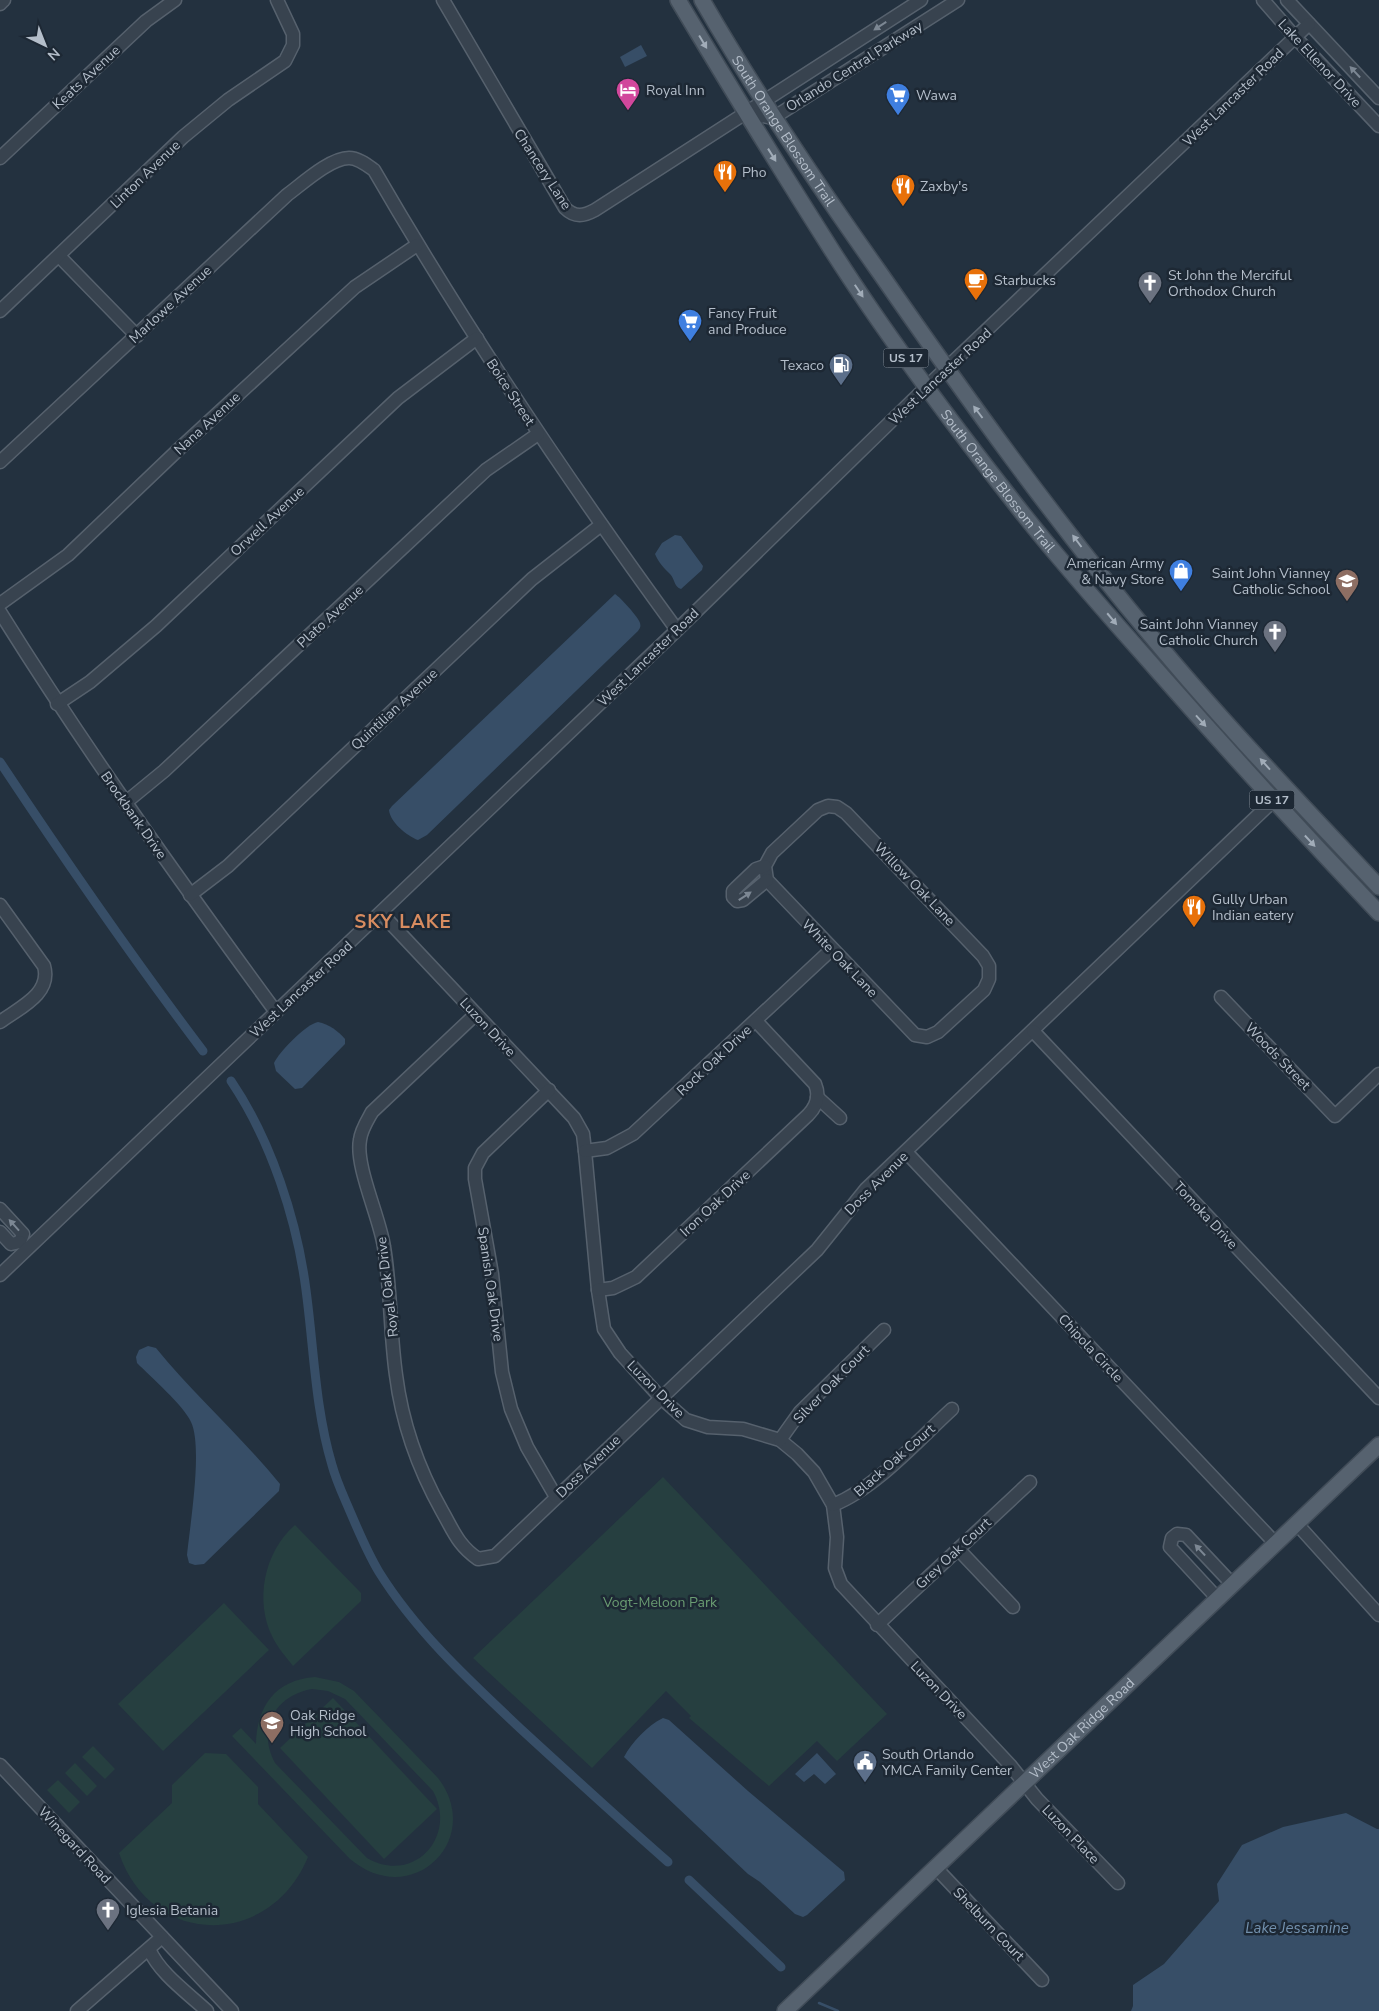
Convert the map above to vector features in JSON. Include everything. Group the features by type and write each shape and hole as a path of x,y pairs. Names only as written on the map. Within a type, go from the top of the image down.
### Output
{"main road":[{"name":"South Orange Blossom Trail","path":"678,0 834,253 928,387 1024,516 1273,801 1379,913"},
{"name":"South Orange Blossom Trail","path":"702,0 773,118 833,208 947,370 1097,568 1185,676 1379,887"},
{"path":"1158,671 1176,678 1185,676"},
{"path":"1273,801 1283,798 1297,800"},
{"name":"West Oak Ridge Road","path":"786,2011 1379,1445"}],"street":[{"path":"0,4 4,0"},
{"name":"Keats Avenue","path":"0,158 146,21 175,0"},
{"name":"Linton Avenue","path":"0,311 184,137 228,100 285,61 293,45 293,34 277,0"},
{"name":"Chancery Lane","path":"443,0 560,200 565,208 574,215 587,214 595,210 746,113"},
{"name":"Orlando Central Parkway","path":"746,113 921,0"},
{"name":"Orlando Central Parkway","path":"746,113 773,118 958,0"},
{"name":"Lake Ellenor Drive","path":"1263,0 1295,37 1379,126"},
{"name":"Lake Ellenor Drive","path":"1288,0 1379,98"},
{"name":"West Lancaster Road","path":"0,1275 23,1246 381,913 1309,24"},
{"name":"Boice Street","path":"349,158 362,162 374,170 417,245 538,434 677,630"},
{"name":"Marlowe Avenue","path":"0,462 286,195 327,166 349,158"},
{"name":"Nana Avenue","path":"0,604 68,555 178,449 355,287 417,245"},
{"path":"59,256 137,336"},
{"name":"Orwell Avenue","path":"58,704 90,682 156,626 398,398 477,338"},
{"name":"Plato Avenue","path":"125,803 164,771 486,470 538,434"},
{"name":"Quintilian Avenue","path":"190,895 228,866 532,579 601,525"},
{"name":"Brockbank Drive","path":"0,612 58,704 125,803 276,1012"},
{"name":"Doss Avenue","path":"478,1559 495,1556 660,1397 817,1250 866,1189 1273,801"},
{"name":"Willow Oak Lane","path":"765,866 772,853 818,810 828,806 837,807 846,813 983,956 989,966 989,979 984,990 961,1011"},
{"path":"765,866 767,880 743,900 737,900 733,897 733,891 756,869 765,866"},
{"name":"White Oak Lane","path":"767,880 831,950 915,1036 927,1037 938,1032 961,1011"},
{"path":"0,905 44,966 47,976 43,988 32,999 0,1022"},
{"name":"Luzon Drive","path":"381,913 549,1090 580,1126 585,1151 598,1290 604,1329 620,1353 660,1397 686,1420 708,1427 743,1429 780,1440 814,1472 833,1505 837,1537 835,1568 841,1584 1025,1783"},
{"name":"Rock Oak Drive","path":"585,1151 607,1148 633,1134 831,950"},
{"name":"Woods Street","path":"1221,996 1335,1116 1379,1074"},
{"name":"Royal Oak Drive","path":"476,1014 372,1112 359,1140 360,1160 384,1245 396,1376 415,1453 434,1497 465,1550 478,1559"},
{"path":"756,1021 811,1079 816,1088 817,1097 840,1118"},
{"name":"Tomoka Drive","path":"1033,1031 1379,1398"},
{"name":"Spanish Oak Drive","path":"549,1090 482,1153 475,1168 475,1178 492,1274 502,1372 511,1408 526,1447 556,1497"},
{"name":"Iron Oak Drive","path":"598,1290 613,1288 636,1277 808,1114 814,1106 817,1097"},
{"name":"Chipola Circle","path":"906,1152 1276,1544"},
{"path":"0,1209 23,1234 23,1246 11,1244 0,1232"},
{"name":"Silver Oak Court","path":"780,1440 800,1412 884,1330"},
{"name":"Black Oak Court","path":"833,1505 850,1498 869,1485 952,1409"},
{"name":"Grey Oak Court","path":"877,1625 1030,1482"},
{"path":"1297,1524 1379,1615"},
{"path":"1218,1599 1170,1547 1172,1538 1177,1534 1186,1534 1233,1585"},
{"path":"958,1549 1012,1607"},
{"name":"Winegard Road","path":"0,1766 232,2011"},
{"name":"Luzon Place","path":"1025,1783 1037,1799 1118,1883"},
{"name":"Shelburn Court","path":"936,1868 1042,1980"},
{"path":"77,2011 162,1937"},
{"path":"149,1949 153,1957 166,1972 207,2011"}],"green space":[{"name":"Vogt-Meloon Park","path":"663,1477 887,1714 837,1761 817,1741 769,1786 689,1718 691,1716 666,1691 592,1768 473,1658"},
{"path":"295,1525 361,1593 361,1601 293,1666 273,1638 267,1624 263,1593 269,1563 284,1536"},
{"path":"224,1603 269,1650 163,1751 118,1704"},
{"path":"315,1677 339,1682 354,1691 438,1778 450,1801 453,1824 447,1844 435,1861 417,1872 397,1877 374,1873 350,1859 232,1736 241,1728 256,1744 260,1718 271,1697 289,1683","holes":["312,1689 328,1691 345,1699 433,1791 439,1808 440,1825 435,1840 427,1852 415,1861 400,1865 384,1865 367,1858 275,1763 268,1738 272,1716 288,1699 299,1693"]},
{"path":"333,1698 437,1809 384,1859 280,1748"},
{"path":"93,1746 115,1769 105,1779 82,1757"},
{"path":"205,1753 226,1754 258,1787 258,1804 308,1857 290,1887 267,1909 240,1921 211,1925 183,1920 157,1907 135,1884 119,1853 172,1803 172,1785"},
{"path":"75,1763 97,1786 87,1796 65,1773"},
{"path":"58,1780 80,1802 69,1813 47,1790"}],"water":[{"path":"641,45 647,56 625,67 620,57"},
{"path":"675,535 681,536 703,566 702,570 681,589 677,587 672,576 661,565 655,554 662,543"},
{"path":"615,594 639,620 640,626 638,631 427,835 418,840 400,828 390,815 389,810 392,806"},
{"path":"318,1022 326,1024 336,1031 345,1039 345,1044 302,1088 295,1089 276,1071 274,1063 293,1039"},
{"path":"148,1346 156,1348 280,1484 279,1491 204,1564 195,1565 189,1563 187,1555 196,1467 196,1449 191,1422 166,1391 137,1363 136,1357 139,1350"},
{"path":"663,1718 669,1720 748,1791 844,1872 845,1880 807,1915 803,1917 795,1914 760,1882 748,1874 624,1757 640,1735 651,1725"},
{"path":"817,1753 836,1774 825,1784 814,1774 804,1782 795,1774"},
{"name":"Lake Jessamine","path":"1346,1813 1379,1829 1379,2011 1131,2011 1133,2006 1133,1985 1164,1964 1219,1901 1217,1884 1242,1845 1283,1827"}],"waterway":[{"path":"0,762 99,908 203,1051"},
{"path":"231,1081 245,1104 270,1155 289,1209 302,1263 318,1400 326,1444 340,1487 363,1541 379,1572 410,1616 446,1656 523,1731 668,1862"},
{"path":"689,1880 781,1967"},
{"path":"819,2003 838,2011"}],"place":[{"name":"Royal Inn","path":"628,111"},
{"name":"Wawa","path":"898,116"},
{"name":"Pho","path":"725,193"},
{"name":"Zaxby's","path":"903,207"},
{"name":"Starbucks","path":"976,301"},
{"name":"St John the Merciful Orthodox Church","path":"1150,304"},
{"name":"Fancy Fruit and Produce","path":"690,342"},
{"name":"Texaco","path":"841,386"},
{"name":"American Army & Navy Store","path":"1181,592"},
{"name":"Saint John Vianney Catholic School","path":"1347,602"},
{"name":"Saint John Vianney Catholic Church","path":"1275,653"},
{"name":"Gully Urban Indian eatery","path":"1194,928"},
{"name":"Oak Ridge High School","path":"272,1744"},
{"name":"South Orlando YMCA Family Center","path":"865,1783"},
{"name":"Iglesia Betania","path":"108,1931"}],"district":[{"name":"SKY LAKE","path":"403,921"}]}
